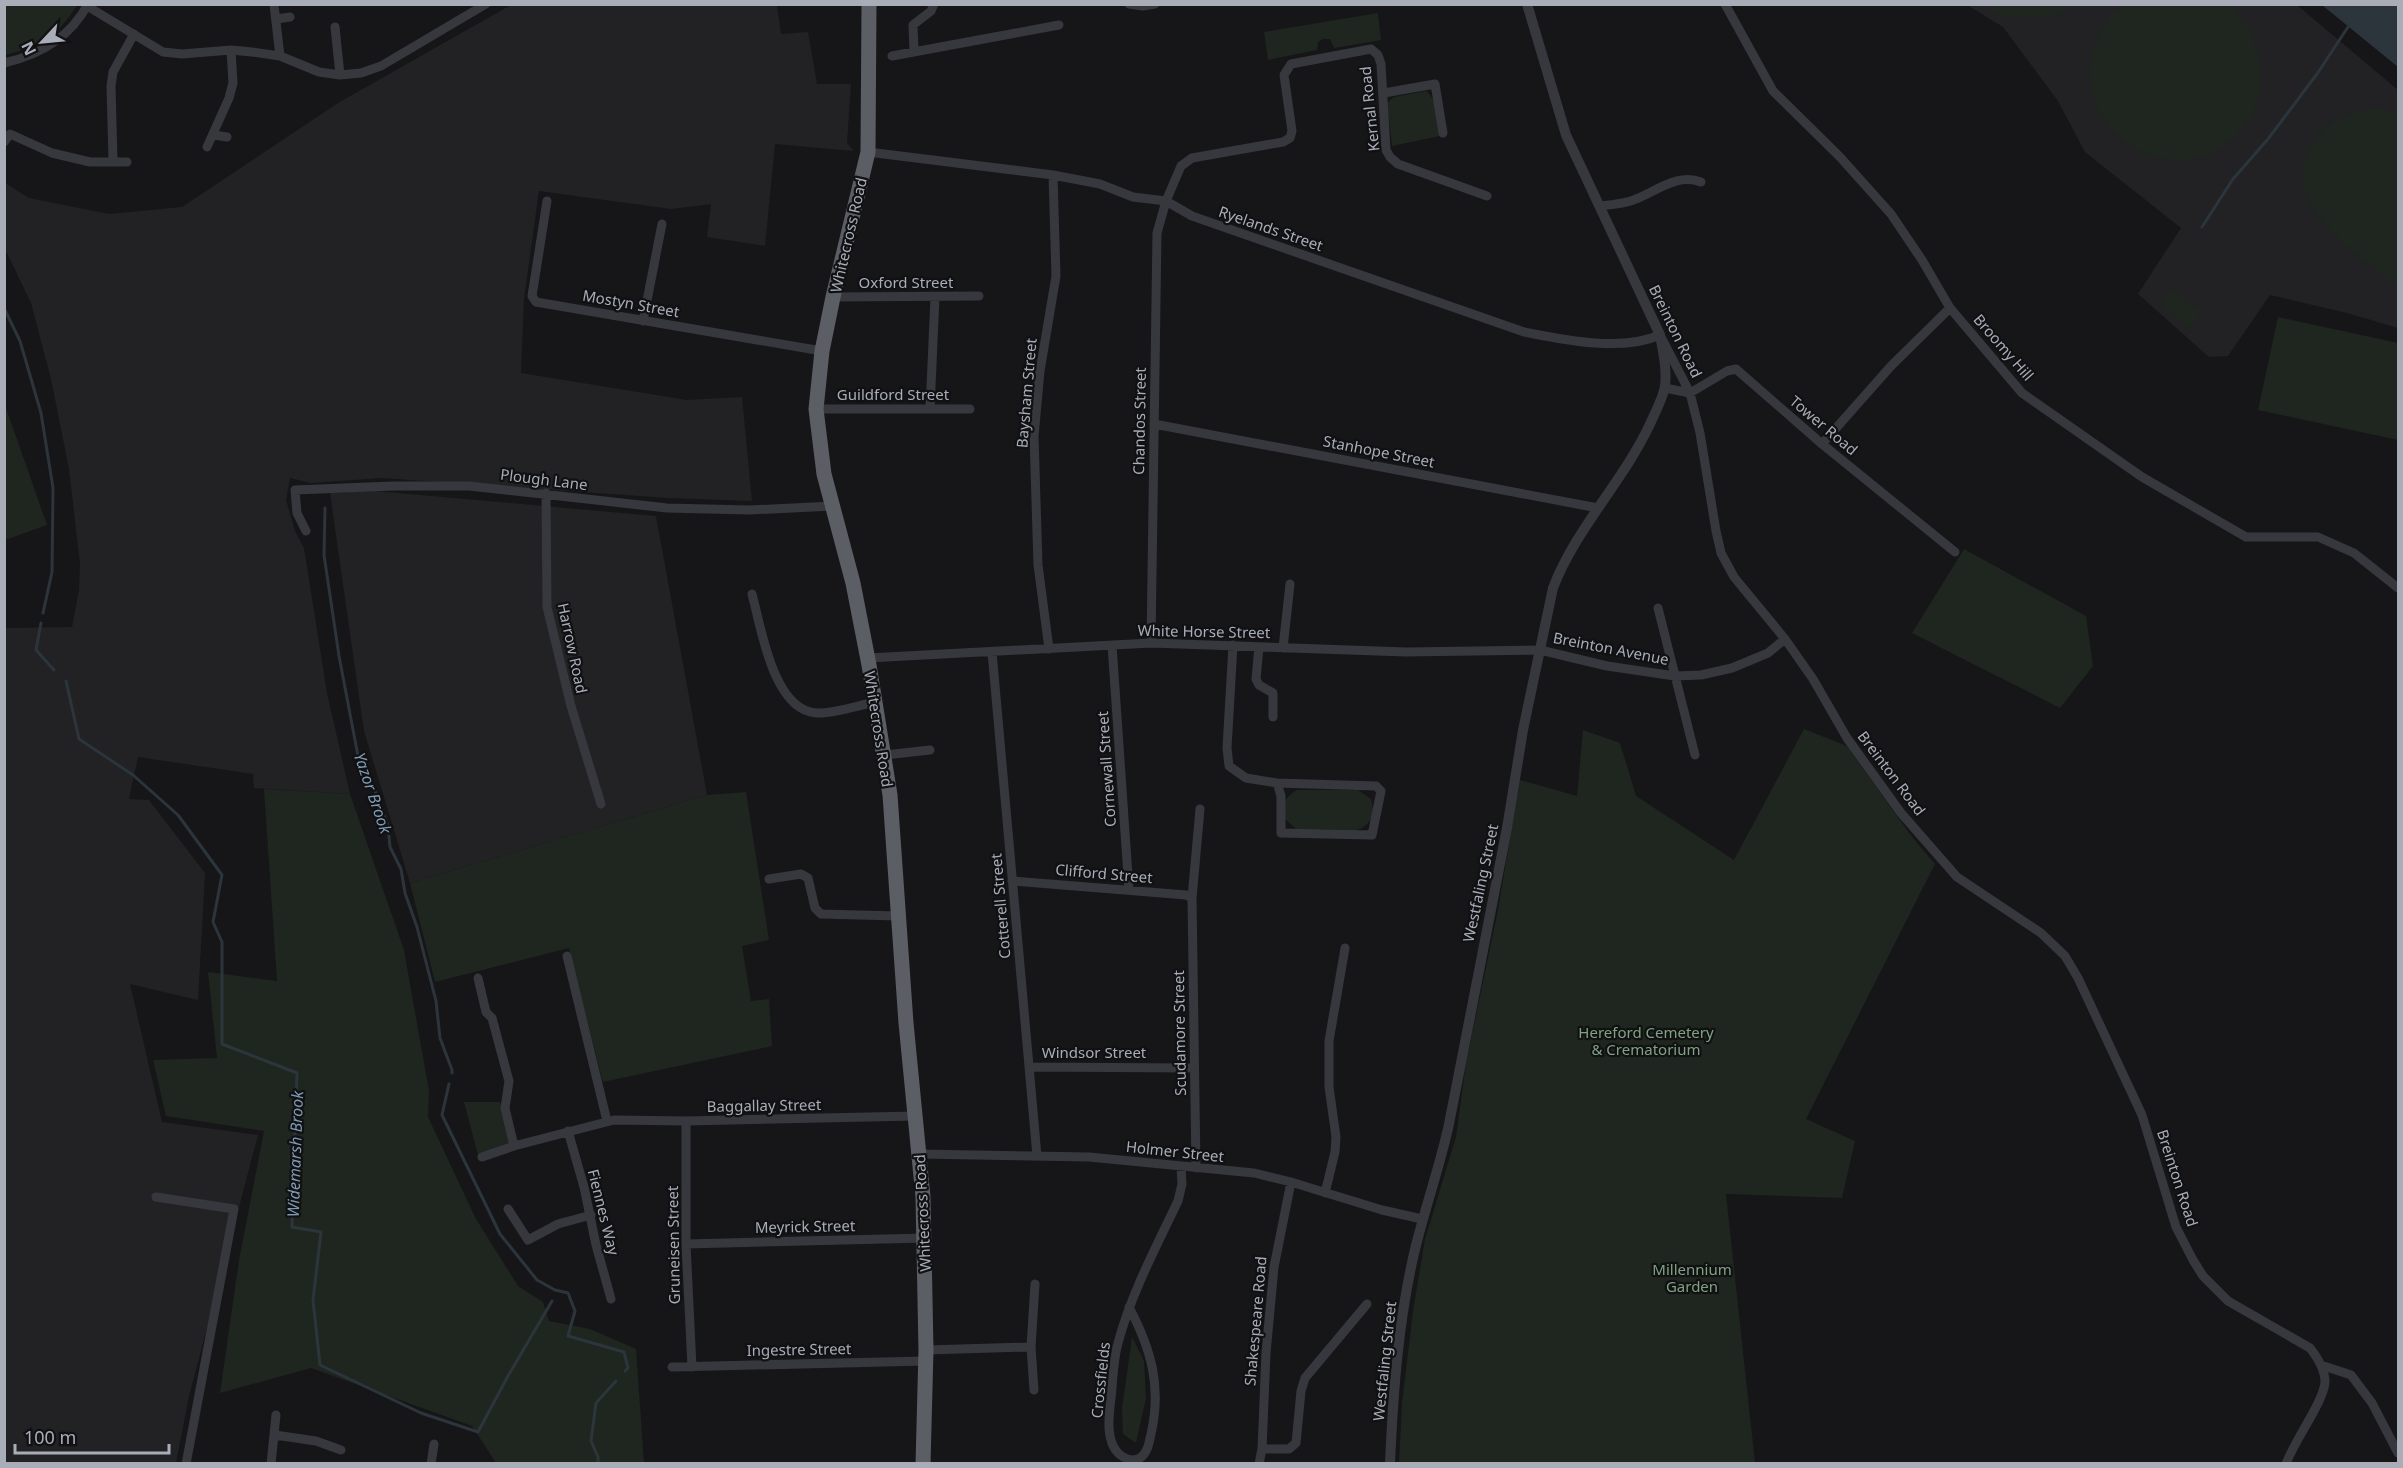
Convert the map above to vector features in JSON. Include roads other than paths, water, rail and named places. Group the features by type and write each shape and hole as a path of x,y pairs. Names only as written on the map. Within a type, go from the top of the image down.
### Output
{"highway":[{"name":"Whitecross Road","path":"869,4 868,152 822,351 816,410 824,474 853,583 868,658 890,795 905,1013 916,1116 925,1238 924,1464"}],"street":[{"path":"4,63 43,51 60,39 80,19 88,5 164,52 182,54 231,51 280,56 319,72 340,75 361,74 381,66 486,4"},
{"path":"914,51 913,25 931,11 934,4"},
{"path":"1129,4 1143,6 1155,4"},
{"name":"Breinton Road","path":"1527,4 1566,135 1660,335 1690,393 1700,433 1721,553 1734,577 1785,639 1813,679 1847,738 1901,813 1957,877 2041,933 2065,956 2078,978 2142,1115 2176,1227 2203,1276 2228,1301 2310,1348 2321,1365"},
{"name":"Broomy Hill","path":"1725,4 1773,91 1840,156 1890,214 1922,260 1950,308 2022,393 2142,477 2246,537 2318,537 2354,553 2398,588"},
{"path":"274,5 280,56"},
{"path":"276,19 290,17"},
{"path":"892,56 1059,25"},
{"path":"335,27 340,75"},
{"path":"113,161 111,86 113,72 134,34"},
{"path":"337,41 348,40"},
{"name":"Kernal Road","path":"1166,201 1181,166 1186,161 1283,142 1290,138 1292,131 1284,75 1291,64 1371,49 1378,55 1381,64 1386,150 1393,161 1487,196"},
{"path":"207,147 214,135 233,83 231,51"},
{"path":"1384,93 1435,84 1443,133"},
{"path":"4,142 10,134 52,153 90,162 127,162"},
{"path":"214,135 227,137"},
{"name":"Ryelands Street","path":"868,152 1053,175 1100,184 1133,197 1166,201 1192,216 1524,332 1566,340 1626,343 1644,342 1660,335"},
{"name":"Baysham Street","path":"1049,650 1038,565 1034,436 1040,371 1056,276 1053,175"},
{"path":"1599,206 1635,200 1664,186 1690,178 1701,182"},
{"name":"Mostyn Street","path":"547,201 533,300 822,351"},
{"name":"Chandos Street","path":"1151,643 1157,233 1166,201"},
{"path":"643,321 662,224"},
{"name":"Oxford Street","path":"833,297 979,296"},
{"path":"930,409 935,297"},
{"path":"1822,444 1891,366 1950,308"},
{"name":"Westfaling Street","path":"1390,1464 1399,1340 1405,1297 1422,1219 1442,1156 1449,1124 1507,828 1523,730 1553,588 1561,567 1640,446 1665,388 1666,364 1660,335"},
{"name":"Tower Road","path":"1690,393 1727,371 1736,369 1822,444 1955,552"},
{"path":"1665,388 1690,393"},
{"name":"Guildford Street","path":"816,410 970,409"},
{"name":"Stanhope Street","path":"1154,424 1598,508"},
{"name":"Plough Lane","path":"306,531 297,513 295,490 469,486 667,508 754,510 833,506"},
{"name":"Harrow Road","path":"546,493 547,607 571,706 601,804"},
{"path":"1283,648 1290,584"},
{"path":"752,594 770,666 786,693 800,709 817,713 876,702"},
{"name":"Breinton Avenue","path":"1658,608 1695,755"},
{"name":"Breinton Avenue","path":"1540,650 1607,666 1675,676 1701,675 1732,668 1768,653 1785,639"},
{"name":"White Horse Street","path":"868,658 1151,643 1406,652 1540,650"},
{"name":"Cornewall Street","path":"1112,645 1129,890"},
{"path":"1233,645 1227,748 1229,766 1246,778 1277,783 1379,788 1381,791 1372,835 1287,835 1281,833 1281,796 1277,783"},
{"path":"1259,647 1256,679 1259,686 1273,693 1273,717"},
{"name":"Cotterell Street","path":"992,652 1037,1156"},
{"path":"885,755 930,750"},
{"name":"Scudamore Street","path":"1196,1168 1192,898 1200,809"},
{"path":"769,879 801,874 808,878 815,908 821,914 898,916"},
{"name":"Clifford Street","path":"1012,880 1186,895 1192,898"},
{"path":"1325,1193 1335,1152 1336,1137 1329,1087 1329,1041 1345,948"},
{"path":"567,956 611,1121"},
{"path":"478,978 486,1012 492,1018 509,1081 505,1108 514,1146"},
{"name":"Windsor Street","path":"1029,1067 1194,1068"},
{"name":"Baggallay Street","path":"482,1157 514,1146 611,1121 686,1122 916,1116"},
{"name":"Gruneisen Street","path":"686,1122 686,1244 692,1367"},
{"name":"Fiennes Way","path":"568,1131 611,1299"},
{"name":"Holmer Street","path":"919,1154 1089,1157 1254,1173 1382,1210 1422,1219"},
{"name":"Crossfields","path":"1130,1307 1145,1339 1153,1364 1155,1393 1153,1425 1146,1451 1140,1458 1131,1460 1122,1457 1116,1451 1110,1434 1109,1414 1117,1346 1130,1307 1178,1201 1182,1184 1181,1167"},
{"name":"Shakespeare Road","path":"1259,1464 1262,1449 1266,1353 1274,1267 1291,1182"},
{"path":"156,1197 234,1209 186,1464"},
{"path":"508,1209 528,1240 558,1224 591,1215"},
{"name":"Meyrick Street","path":"686,1244 925,1238"},
{"path":"1035,1284 1031,1347 1035,1390"},
{"path":"1262,1449 1289,1449 1296,1443 1301,1391 1305,1378 1366,1304"},
{"name":"Ingestre Street","path":"672,1367 926,1356 1031,1347"},
{"path":"2321,1365 2351,1375 2372,1403 2398,1453"},
{"path":"2286,1464 2292,1448 2323,1391 2325,1379 2321,1365"},
{"path":"271,1464 276,1415"},
{"path":"275,1435 316,1441 340,1450"},
{"path":"431,1464 434,1444"}],"waterway":[{"path":"2202,227 2233,179 2268,139 2317,74 2348,27"},
{"name":"Widemarsh Brook","path":"4,308 20,341 41,413 53,488 52,572 43,613"},
{"name":"Yazor Brook","path":"325,508 324,555 339,656 358,756 375,791 388,826 390,847 401,869 405,893 417,927 436,1001 440,1038 452,1073"},
{"name":"Widemarsh Brook","path":"41,623 36,650 54,670"},
{"name":"Widemarsh Brook","path":"66,681 79,739 133,775 178,815 222,875 213,922 222,942 222,1044 297,1073 292,1227 321,1232 313,1300 320,1365 421,1413 478,1432 552,1301"},
{"name":"Yazor Brook","path":"449,1084 442,1115 500,1234 537,1280 555,1290 568,1293 575,1311 568,1336 624,1352 628,1368 625,1371"},
{"name":"Yazor Brook","path":"598,1464 598,1457 591,1441 596,1403 616,1381"}],"park label":[{"name":"Hereford Cemetery & Crematorium","path":"1646,1040"},
{"name":"Millennium Garden","path":"1692,1278"}]}
